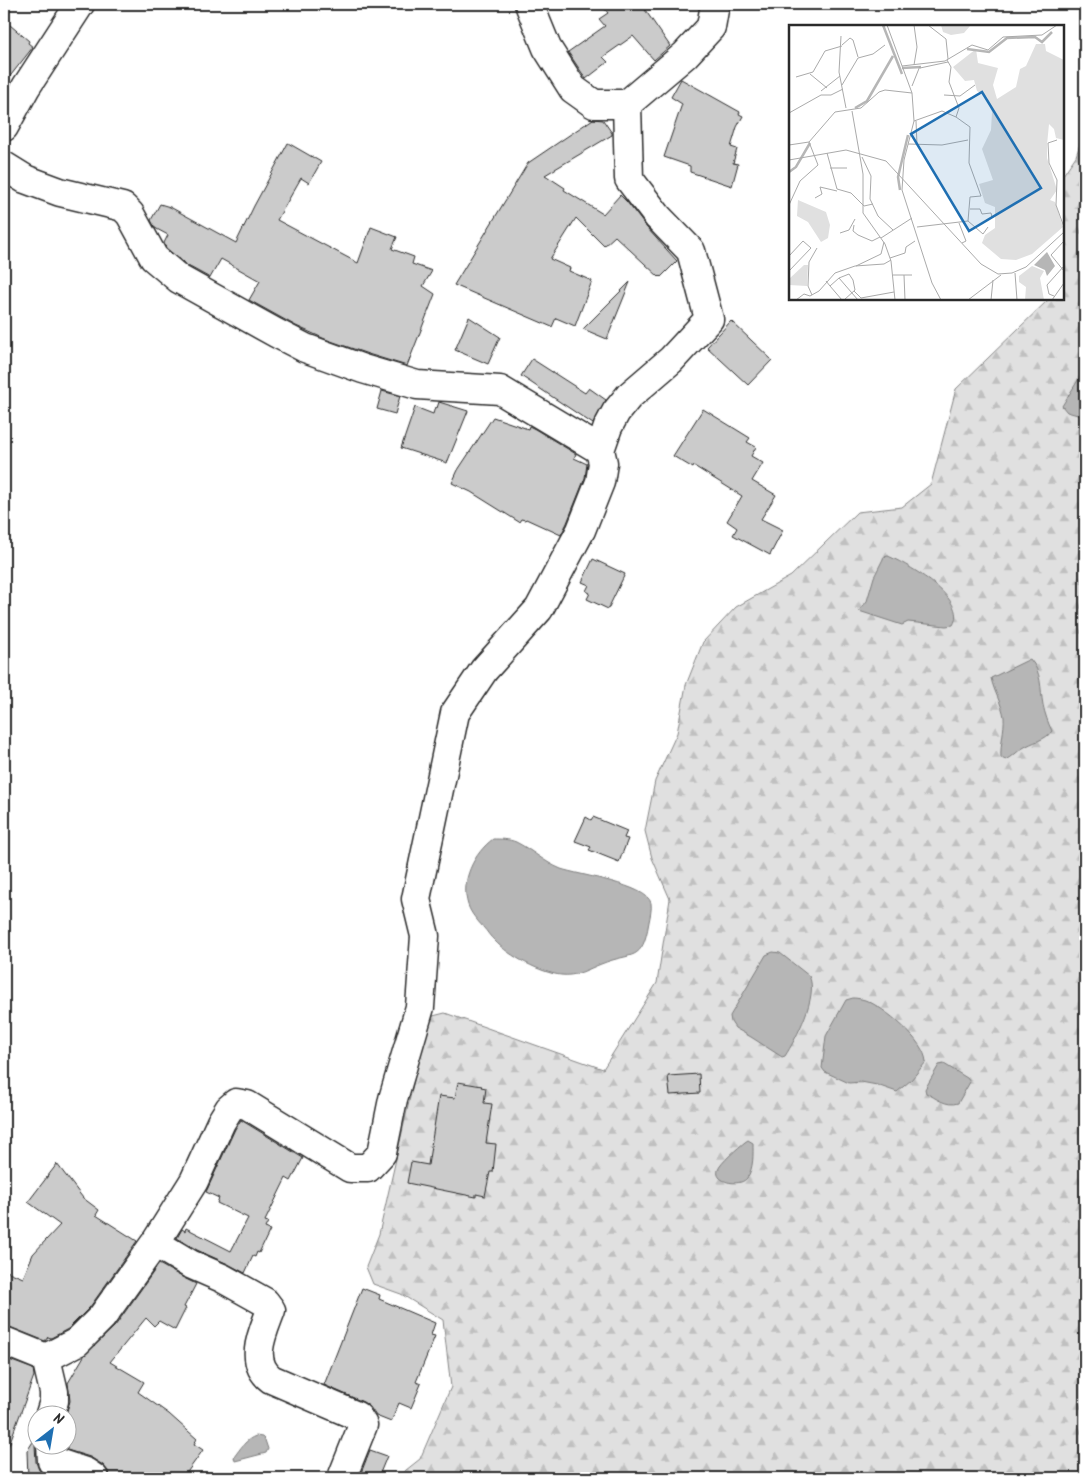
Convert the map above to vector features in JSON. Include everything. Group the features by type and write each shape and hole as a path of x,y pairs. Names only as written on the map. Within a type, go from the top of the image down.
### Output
{"street":[{"path":"4,127 26,88 80,4"},
{"path":"529,4 547,48 573,89 594,104 627,104 686,55 711,27 715,4"},
{"path":"4,1342 46,1358 77,1342 102,1317 155,1243 194,1182 216,1131 229,1108 236,1103 247,1105 350,1168 368,1168 382,1153 393,1099 420,1007 424,936 416,899 455,714 484,670 539,610 581,530 600,482 602,463 600,450 608,427 616,412 629,396 671,360 709,319 691,251 658,217 629,179 627,104"},
{"path":"4,166 25,179 60,192 123,208 130,214 154,258 179,278 305,348 363,369 417,385 500,390 600,450"},
{"path":"155,1243 190,1264 222,1278 265,1302 271,1310 260,1342 259,1361 264,1374 270,1379 357,1416 363,1425 343,1475"},
{"path":"46,1358 54,1392 53,1404"},
{"path":"52,1454 52,1461 84,1472 94,1478"}],"green space":[{"path":"1085,129 1085,1478 396,1478 420,1459 451,1387 443,1320 401,1294 373,1284 366,1267 379,1234 423,1040 433,1016 445,1013 603,1069 657,983 670,899 652,858 645,831 655,781 677,733 686,685 703,642 736,607 791,576 857,512 902,507 931,484 956,389 1048,300 1064,300 1064,174 1076,156"}],"shaded area":[{"path":"1085,369 1085,417 1067,412 1062,406"},
{"path":"888,556 921,574 944,594 952,604 956,615 953,625 908,622 902,625 859,611 867,601 874,577 884,557"},
{"path":"1030,659 1039,675 1044,708 1052,731 1046,737 1021,749 1006,760 1001,758 1004,717 991,678"},
{"path":"493,839 516,842 561,869 611,881 638,891 647,897 651,903 651,913 646,935 639,950 634,954 612,960 582,972 572,975 561,975 544,971 526,963 501,947 474,917 466,896 467,877 470,868 480,852"},
{"path":"773,952 780,953 809,976 811,984 809,1005 805,1017 790,1048 785,1056 782,1057 735,1028 730,1016 766,955"},
{"path":"853,998 865,1000 892,1017 919,1044 924,1054 926,1062 911,1080 897,1092 861,1082 849,1083 825,1072 822,1068 826,1036 846,1000"},
{"path":"944,1064 967,1078 970,1082 958,1103 945,1103 926,1093 925,1089 939,1065"},
{"path":"748,1140 753,1143 753,1156 751,1170 747,1178 744,1181 734,1183 724,1181 718,1174 719,1167"},
{"path":"256,1436 262,1437 265,1440 268,1449 266,1453 235,1461 234,1457 241,1448 249,1439"}],"building":[{"path":"601,4 641,4 670,46 654,60 633,36 603,57 608,62 586,79 568,52 605,26 599,19 608,13"},
{"path":"4,20 29,41 28,43 33,47 4,84"},
{"path":"681,79 740,112 739,114 743,116 737,127 731,147 737,149 733,163 738,164 732,186 690,172 690,166 664,157 682,104 671,97"},
{"path":"593,119 603,120 612,135 545,175 565,188 564,190 603,214 620,195 677,261 659,277 615,236 604,246 576,218 550,259 570,268 569,271 592,281 575,326 556,318 552,327 454,285 528,163"},
{"path":"288,143 321,162 309,183 301,178 277,220 358,263 371,227 397,237 392,249 414,257 412,264 432,271 423,286 435,294 407,366 325,339 296,326 249,300 260,281 221,259 210,278 188,266 166,248 164,243 168,235 155,228 151,220 160,204 170,207 236,243"},
{"path":"630,282 607,339 583,329"},
{"path":"469,317 500,337 488,364 455,350"},
{"path":"731,321 772,360 748,385 707,347"},
{"path":"532,359 585,393 589,388 606,400 593,424 521,376"},
{"path":"382,391 400,396 395,414 377,409"},
{"path":"439,402 468,411 447,463 401,448 415,407 433,414"},
{"path":"703,409 750,438 747,442 756,447 751,456 763,463 752,481 776,495 761,519 783,530 770,555 733,535 737,528 727,521 742,496 694,466 693,468 673,456"},
{"path":"493,417 528,429 529,426 535,429 576,454 574,458 587,464 585,478 561,535 526,519 521,519 519,522 471,492 452,483 458,470"},
{"path":"593,559 625,574 608,609 587,599 590,593 586,591 589,585 582,582"},
{"path":"586,817 591,820 593,817 627,831 624,838 628,839 619,862 589,850 591,847 575,841"},
{"path":"699,1074 700,1093 670,1095 668,1076"},
{"path":"458,1082 486,1088 484,1103 492,1104 486,1143 496,1144 493,1172 490,1172 485,1196 476,1194 476,1197 407,1183 411,1162 428,1165 439,1096 455,1098"},
{"path":"241,1120 303,1158 291,1181 286,1178 265,1221 268,1222 265,1228 270,1230 259,1253 257,1252 255,1257 253,1256 245,1273 197,1250 177,1238 182,1229 185,1231 186,1228 231,1251 248,1218 217,1203 219,1198 206,1192"},
{"path":"57,1164 83,1198 99,1210 96,1215 137,1241 90,1307 68,1329 51,1338 48,1337 45,1341 4,1326 4,1270 23,1278 33,1254 60,1225 28,1202"},
{"path":"159,1264 196,1284 175,1330 159,1321 154,1326 146,1318 110,1362 144,1382 138,1392 169,1414 197,1439 194,1444 203,1450 183,1478 110,1478 108,1471 103,1465 90,1457 78,1453 78,1404 69,1404 68,1383 84,1356 115,1326"},
{"path":"362,1288 380,1295 379,1299 435,1323 431,1335 435,1336 416,1382 421,1384 411,1408 399,1403 391,1422 376,1416 370,1407 363,1402 324,1385"},
{"path":"4,1358 33,1369 34,1376 6,1453 4,1453"},
{"path":"28,1449 28,1454 36,1454 39,1470 47,1476 54,1478 28,1478 27,1451"},
{"path":"370,1450 387,1456 378,1478 359,1478"}]}
